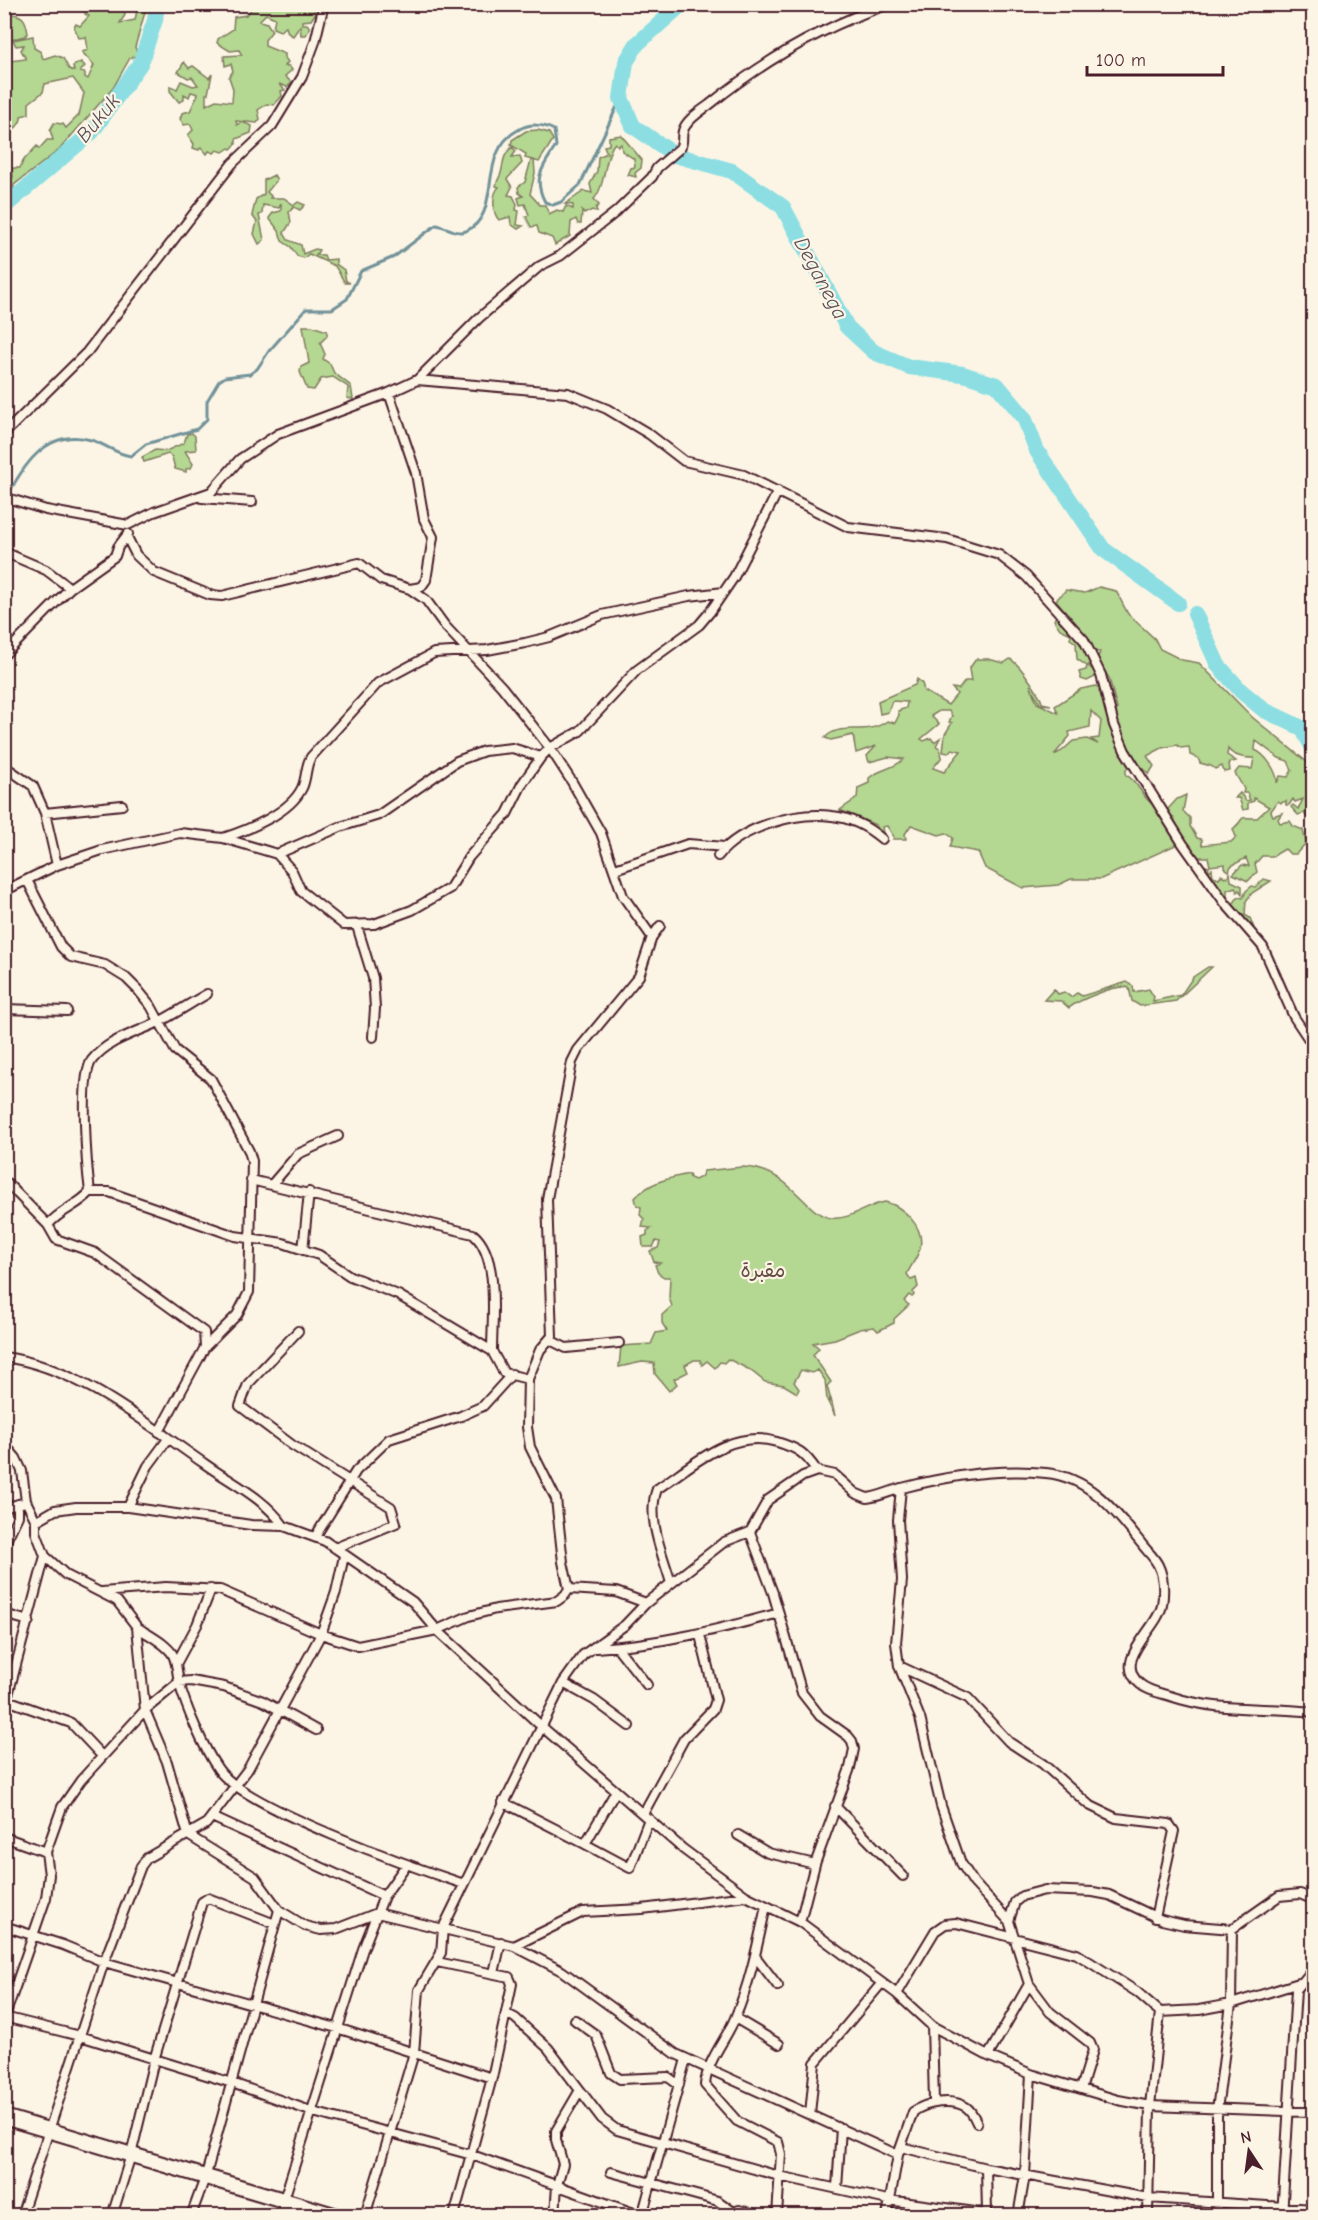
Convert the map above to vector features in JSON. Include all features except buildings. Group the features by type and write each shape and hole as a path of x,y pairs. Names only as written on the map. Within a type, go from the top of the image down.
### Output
{"highway":[{"path":"4,2117 206,2175 337,2216"}],"street":[{"path":"4,434 87,352 232,164 272,126 302,77 315,42 324,4"},
{"path":"4,497 46,510 128,525 154,512 211,492 240,459 278,434 389,393 417,380 480,318 540,266 560,256 625,205 652,177 657,168 680,148 683,143 683,130 694,116 733,85 768,62 819,34 889,4"},
{"path":"417,380 568,393 608,409 649,434 684,461 744,475 848,527 947,539 990,552 1026,576 1084,640 1104,683 1114,725 1125,751 1189,853 1225,903 1263,947 1294,1017 1314,1047"},
{"path":"389,393 416,472 424,519 433,537 426,580 428,603"},
{"path":"4,891 57,865 102,850 180,832 224,838 277,854 292,871 302,891 344,925 374,924 412,910 450,888 469,857 507,814 522,784 550,748 580,731 637,670 699,626 724,592 778,491"},
{"path":"195,498 252,502"},
{"path":"128,525 128,537 136,555 154,572 174,581 222,596 353,563 365,566 381,580 410,589 428,603 502,687 550,748 591,814 615,869 623,897 652,937"},
{"path":"115,556 118,547 128,537"},
{"path":"4,552 46,570 70,588"},
{"path":"4,655 70,588 115,556 124,553 136,555"},
{"path":"410,589 421,587 426,580"},
{"path":"224,838 246,831 270,818 297,796 304,782 307,763 378,683 434,653 468,649 487,650 525,643 549,637 602,615 689,596 724,592"},
{"path":"277,854 340,827 379,815 457,761 484,751 512,747 541,757"},
{"path":"4,766 33,786 45,813 57,865"},
{"path":"45,813 122,805"},
{"path":"718,856 725,847 747,833 770,825 816,816 849,820 870,829 882,839"},
{"path":"615,869 688,844 725,847"},
{"path":"27,880 61,947 71,957 105,965 126,978 151,1006 174,1050 211,1079 249,1151 251,1180 249,1292 237,1315 205,1347 159,1432"},
{"path":"357,926 373,978 375,1008 373,1037"},
{"path":"102,1592 166,1587 220,1590 321,1634 358,1646 437,1630 469,1616 496,1609 557,1601 566,1595 569,1588 563,1562 556,1499 530,1447 527,1427 528,1379 540,1350 550,1341 553,1330 548,1283 547,1199 573,1062 578,1050 639,975 652,937 660,926"},
{"path":"48,1225 62,1211 85,1198 90,1192 86,1163 86,1072 92,1060 116,1040 160,1022 207,994"},
{"path":"4,1009 67,1011"},
{"path":"273,1183 298,1154 338,1136"},
{"path":"4,1180 48,1225 56,1239 95,1253 204,1332 205,1347"},
{"path":"251,1180 273,1183 473,1233 486,1249 492,1282 492,1351 502,1371 528,1379"},
{"path":"90,1192 109,1192 235,1236 283,1243 319,1255 350,1276 398,1295 492,1351"},
{"path":"303,1250 309,1192"},
{"path":"298,1331 248,1384 240,1406 266,1428 348,1482 391,1507 396,1523 335,1548"},
{"path":"550,1341 566,1348 619,1343"},
{"path":"4,1357 37,1364 70,1378 159,1432 250,1492 274,1512 284,1526"},
{"path":"315,1537 348,1482 364,1461 389,1439 461,1416 483,1406 512,1374"},
{"path":"671,1583 656,1526 654,1508 657,1490 722,1447 744,1438 765,1439 802,1452 817,1471"},
{"path":"128,1507 148,1466 168,1439"},
{"path":"4,1444 16,1458 22,1471 22,1503 4,1545"},
{"path":"364,2216 414,2053 419,1990 437,1962 443,1941 443,1928 540,1725 563,1683 575,1663 625,1624 646,1603 724,1542 750,1532 768,1500 803,1476 817,1471 835,1475 860,1497 876,1497 901,1488 971,1474 1017,1472 1059,1474 1083,1485 1120,1515 1157,1563 1162,1576 1162,1606 1156,1620 1134,1651 1131,1662 1140,1684 1154,1692 1207,1707 1314,1712"},
{"path":"901,1488 898,1520 902,1580 896,1643 899,1666 920,1718 941,1806 961,1863 974,1883 1009,1921 1017,1939 1029,1984 1050,2012 1090,2043 1094,2050 1081,2089"},
{"path":"4,1508 22,1503"},
{"path":"22,1503 36,1521 36,1532 45,1557 66,1575 102,1592 126,1610 137,1627 172,1654 179,1682 206,1748 217,1769 235,1786 309,1824 406,1865 464,1884"},
{"path":"36,1521 55,1510 76,1507 128,1507 251,1525 284,1526 315,1537 335,1548 412,1602 437,1630 540,1725 646,1817 746,1896 800,1922 897,1994 932,2026 988,2056 1031,2074 1150,2106 1314,2112"},
{"path":"750,1532 780,1612 796,1677 808,1704 852,1741 854,1749 850,1768 815,1864 800,1922"},
{"path":"21,2216 104,1962 141,1866 147,1858 188,1835 212,1817 235,1786 281,1711 321,1634 336,1592 344,1556"},
{"path":"4,1710 45,1557"},
{"path":"569,1588 616,1592 646,1603"},
{"path":"176,1664 197,1625 211,1589"},
{"path":"594,1648 617,1647 700,1635 780,1612"},
{"path":"4,1614 29,1621"},
{"path":"137,1627 146,1710 167,1762 188,1835 199,1844 238,1864 255,1877 279,1910 289,1918 321,1930 346,1926 377,1913 514,1946 562,1971 661,2044 686,2059 841,2128 899,2151 1148,2198 1282,2211 1314,2209"},
{"path":"503,1802 630,1868 646,1817 684,1739 713,1709 716,1700 700,1635"},
{"path":"617,1647 646,1685"},
{"path":"899,1666 968,1698 1009,1742 1043,1764 1089,1805 1116,1818 1169,1824 1174,1832 1155,1918"},
{"path":"316,1730 281,1711 224,1687 191,1681 179,1682 146,1710 102,1756 62,1808 46,1852 49,1885 5,2018 80,2036 232,2083 313,2112 472,2155 642,2216 686,2059"},
{"path":"563,1683 594,1700 629,1726"},
{"path":"7,1700 71,1723 102,1756"},
{"path":"585,1844 616,1791"},
{"path":"835,1806 903,1876"},
{"path":"212,1817 384,1896"},
{"path":"738,1835 768,1853 815,1864"},
{"path":"4,1837 46,1852"},
{"path":"282,2216 284,2199 377,1913 384,1896 406,1865"},
{"path":"1009,1921 1015,1902 1022,1896 1045,1890 1109,1895 1155,1918 1184,1925 1232,1929 1279,1896 1289,1893 1300,1894 1314,1900"},
{"path":"514,1946 583,1912 642,1909 746,1896"},
{"path":"112,2216 131,2155 154,2060 205,1898 275,1924"},
{"path":"766,1906 755,1956 735,2018 708,2069 705,2085 707,2090 737,2121 778,2142 781,2154 777,2216"},
{"path":"191,2216 206,2175 279,1910"},
{"path":"897,1994 935,1931 945,1924 956,1923 1077,1954 1137,1992 1160,2012 1199,2010 1231,2004 1299,1983"},
{"path":"4,1926 104,1962 340,2029 492,2078"},
{"path":"1217,2216 1217,2110 1231,2004 1232,1929"},
{"path":"494,1973 501,1942"},
{"path":"755,1956 778,1986"},
{"path":"437,1962 494,1973 511,1980 507,2014 492,2078 454,2216"},
{"path":"1282,2211 1296,1990 1299,1983 1314,1968"},
{"path":"810,2114 815,2063 881,1984"},
{"path":"988,2056 1029,1984"},
{"path":"1148,2216 1150,2106 1160,2012"},
{"path":"507,2014 515,2018 548,2048 609,2126 779,2176 888,2200 1004,2216"},
{"path":"735,2018 779,2044"},
{"path":"575,2020 596,2035 611,2073 620,2079 668,2077 679,2085"},
{"path":"932,2026 934,2102"},
{"path":"1018,2216 1025,2175 1031,2074"},
{"path":"555,2216 557,2185 562,2164 556,2131 580,2090"},
{"path":"886,2216 899,2151 913,2112 934,2102 963,2105 977,2123"},
{"path":"837,2188 841,2128"},
{"path":"986,2168 987,2213"},
{"path":"611,2172 652,2181 718,2201 728,2213 764,2216"}],"green space":[{"path":"5,5 9,7 12,14 24,20 28,33 25,36 5,41"},
{"path":"87,5 98,8 100,5 124,5 125,15 120,23 135,20 138,5 147,5 135,47 138,55 130,58 113,88 59,150 14,185 13,196 5,203 5,159 10,161 6,170 9,176 13,177 12,168 20,168 23,161 37,146 39,149 47,140 53,140 50,130 54,123 63,124 66,128 79,115 84,93 73,78 45,84 43,92 29,103 29,114 21,116 19,124 7,132 5,137 5,49 10,61 26,59 21,50 24,45 16,46 13,40 33,36 34,48 41,52 43,59 55,55 63,58 69,69 74,71 73,66 81,62 85,66 80,72 85,73 88,79 94,65 82,52 88,50 86,37 79,38 74,27 76,24 80,26 89,16 85,14"},
{"path":"255,5 319,5 314,8 315,14 311,20 302,21 302,24 307,24 310,28 306,35 301,35 300,26 293,36 288,33 286,27 280,31 273,28 275,18 266,14 259,21 267,23 272,31 265,40 265,46 285,54 288,62 285,66 289,66 292,70 285,76 292,83 287,87 279,84 285,90 281,91 282,96 274,105 267,104 258,110 260,119 257,123 236,121 237,125 242,122 252,126 251,133 236,139 236,144 231,149 223,152 217,150 214,153 209,151 207,154 201,147 199,150 193,148 194,144 188,135 193,130 190,124 184,125 180,119 182,113 190,111 198,94 191,92 189,97 184,94 184,100 179,102 170,91 170,86 177,89 181,81 193,86 198,85 192,77 188,78 178,72 184,62 189,68 193,66 209,78 212,74 208,94 206,94 206,105 216,100 232,102 233,89 229,77 233,71 231,64 225,66 224,56 242,55 239,50 230,51 217,43 218,39 233,29 234,17 246,15"},
{"path":"538,130 549,133 553,140 539,162 525,158 526,154 511,145 512,140 526,131"},
{"path":"621,135 642,160 641,168 635,173 636,177 628,175 631,168 635,167 634,159 622,151 621,144 618,146 615,143 611,148 601,186 594,199 599,205 596,208 597,212 592,210 584,214 582,211 581,224 578,224 576,219 571,222 570,236 555,245 552,238 539,233 537,226 531,227 526,217 529,215 525,204 520,205 518,198 523,196 519,193 518,187 525,182 531,160 534,160 535,173 530,194 540,205 545,205 549,214 557,210 563,212 566,206 573,209 573,205 565,204 584,191 592,193 590,184 597,171 598,157 607,153 604,146 609,145 609,137"},
{"path":"512,147 516,151 512,157 520,156 522,163 507,179 512,187 508,195 513,196 517,204 516,210 519,211 517,225 523,226 518,229 511,224 510,217 499,220 494,208 494,198 499,187 496,184 505,156"},
{"path":"274,175 277,180 267,192 270,198 284,198 294,205 298,202 305,205 300,210 294,207 289,212 291,222 284,233 288,240 301,245 303,254 315,249 319,250 316,255 324,255 326,260 336,259 336,264 344,270 346,281 350,283 345,283 335,266 309,254 304,258 297,256 291,247 282,241 279,231 269,218 273,213 281,211 281,203 279,208 263,205 262,214 259,215 264,240 259,244 254,234 257,222 252,215 256,199 264,194 264,180"},
{"path":"303,326 312,326 327,331 327,336 320,343 325,354 323,359 330,364 334,373 351,386 353,399 347,398 348,387 333,377 321,379 314,390 307,389 300,372 301,367 309,363"},
{"path":"192,433 195,436 196,450 185,451 193,464 191,468 186,469 186,472 175,469 172,457 168,454 144,462 142,457 155,450 166,451 184,443 187,434"},
{"path":"1099,587 1116,591 1128,614 1155,639 1160,649 1182,660 1199,663 1252,717 1308,763 1313,774 1313,819 1308,819 1304,813 1298,815 1291,807 1293,805 1298,809 1303,799 1295,802 1293,799 1289,805 1286,805 1286,801 1281,803 1278,801 1271,811 1273,816 1282,813 1278,819 1280,823 1290,821 1293,826 1303,830 1306,843 1296,854 1290,854 1285,849 1273,856 1262,856 1255,864 1257,872 1248,881 1233,874 1242,865 1249,866 1246,858 1231,866 1229,871 1225,868 1225,864 1210,866 1208,857 1197,857 1200,864 1209,867 1208,871 1212,869 1213,876 1219,878 1221,875 1227,878 1230,873 1231,881 1242,886 1242,894 1239,890 1237,892 1235,887 1227,890 1227,898 1234,903 1238,897 1243,898 1252,886 1256,887 1264,879 1271,881 1252,893 1246,901 1245,915 1250,918 1254,928 1227,902 1189,849 1167,810 1177,799 1186,795 1183,811 1190,818 1190,826 1197,838 1202,839 1202,845 1231,842 1236,837 1233,829 1242,818 1257,818 1269,807 1254,798 1254,801 1248,803 1248,809 1243,810 1239,798 1235,798 1240,793 1246,801 1250,800 1247,793 1243,793 1244,789 1235,773 1239,768 1252,769 1254,758 1238,756 1228,749 1227,755 1236,761 1229,763 1230,771 1224,772 1222,766 1215,769 1200,763 1198,758 1190,755 1189,747 1181,748 1177,745 1162,748 1147,756 1154,766 1149,774 1129,754 1115,718 1117,709 1109,678 1097,659 1100,652 1093,651 1076,624 1056,600 1066,590 1085,593","holes":["1256,741 1279,758 1288,761 1292,770 1288,777 1280,776 1277,783 1270,764 1263,755 1255,750"]},
{"path":"1056,616 1061,623 1067,624 1088,652 1091,663 1088,666 1095,671 1095,677 1087,681 1081,679 1079,672 1086,670 1087,666 1077,659 1076,643 1070,639 1071,634 1060,629 1054,620"},
{"path":"976,659 1004,663 1010,659 1029,680 1042,703 1051,705 1040,704 1030,685 1037,703 1058,713 1055,706 1081,689 1096,686 1100,688 1099,692 1102,693 1110,728 1132,768 1126,769 1126,775 1156,806 1178,844 1101,879 1071,879 1058,885 1023,888 985,868 978,852 950,847 953,838 946,833 939,835 911,825 905,834 906,839 893,839 887,826 882,827 883,833 880,832 876,825 840,810 857,798 858,788 869,783 869,778 904,759 888,757 869,762 867,756 876,746 856,753 853,735 831,740 825,738 838,730 870,728 887,721 895,723 899,715 898,711 906,708 907,702 892,701 888,712 880,714 878,701 915,685 917,679 922,683 924,691 948,705 957,694 952,688 959,689 965,681 971,681 969,669","holes":["939,711 949,711 952,716 949,722 952,723 945,734 943,752 948,753 952,749 961,751 944,772 933,768 942,757 940,748 936,746 940,738 934,742 931,738 924,741 921,739 939,724 931,716","1091,711 1101,721 1099,738 1091,739 1098,744 1087,739 1073,741 1054,755 1070,736 1069,732 1090,727"]},
{"path":"1208,967 1212,967 1176,1001 1140,1006 1132,1001 1129,988 1124,987 1098,993 1069,1008 1061,1001 1044,1000 1054,989 1058,994 1064,992 1071,997 1077,993 1082,996 1127,982 1133,986 1134,992 1149,989 1154,997 1153,1001 1181,995 1193,977"},
{"name":"مقبرة","path":"742,1167 759,1169 773,1175 822,1215 832,1218 852,1215 885,1202 892,1204 911,1219 919,1233 920,1248 907,1274 911,1280 916,1278 918,1287 912,1297 909,1295 904,1301 909,1305 894,1319 894,1323 878,1331 874,1327 860,1329 835,1339 813,1343 819,1348 813,1355 831,1382 827,1386 829,1402 831,1399 835,1416 827,1400 825,1380 818,1370 812,1373 801,1370 794,1382 799,1389 797,1393 784,1385 765,1382 750,1370 728,1359 724,1363 720,1362 715,1368 707,1361 702,1365 700,1360 694,1360 685,1365 688,1372 674,1379 677,1384 669,1391 655,1374 654,1363 642,1362 619,1367 621,1346 651,1344 656,1333 667,1331 662,1323 662,1315 672,1306 669,1298 670,1277 664,1277 658,1273 655,1265 660,1263 654,1262 650,1251 658,1248 660,1242 656,1241 653,1247 643,1247 642,1237 647,1235 647,1231 651,1228 642,1227 644,1219 640,1215 641,1207 637,1206 635,1198 653,1184 667,1179 689,1174 690,1178 695,1180 701,1177 704,1171"}],"waterway":[{"name":"Bukuk","path":"4,207 92,132 140,64 155,20 157,4"},
{"name":"Deganega","path":"682,4 637,44 626,62 621,98 633,126 675,155 732,171 783,207 847,327 874,352 909,367 963,374 997,385 1024,417 1037,451 1103,549 1178,603"},
{"path":"4,503 27,464 48,445 61,439 91,440 131,456 146,444 197,429 207,419 207,401 219,381 225,377 250,374 257,369 269,351 306,309 332,309 347,299 361,271 394,257 436,225 462,232 477,223 488,198 497,154 505,141 518,130 536,125 554,130 556,146 541,172 539,186 545,202 553,205 561,202 580,185 621,98"},
{"name":"Deganega","path":"1195,614 1218,665 1241,691 1264,710 1302,728 1314,750"}]}
